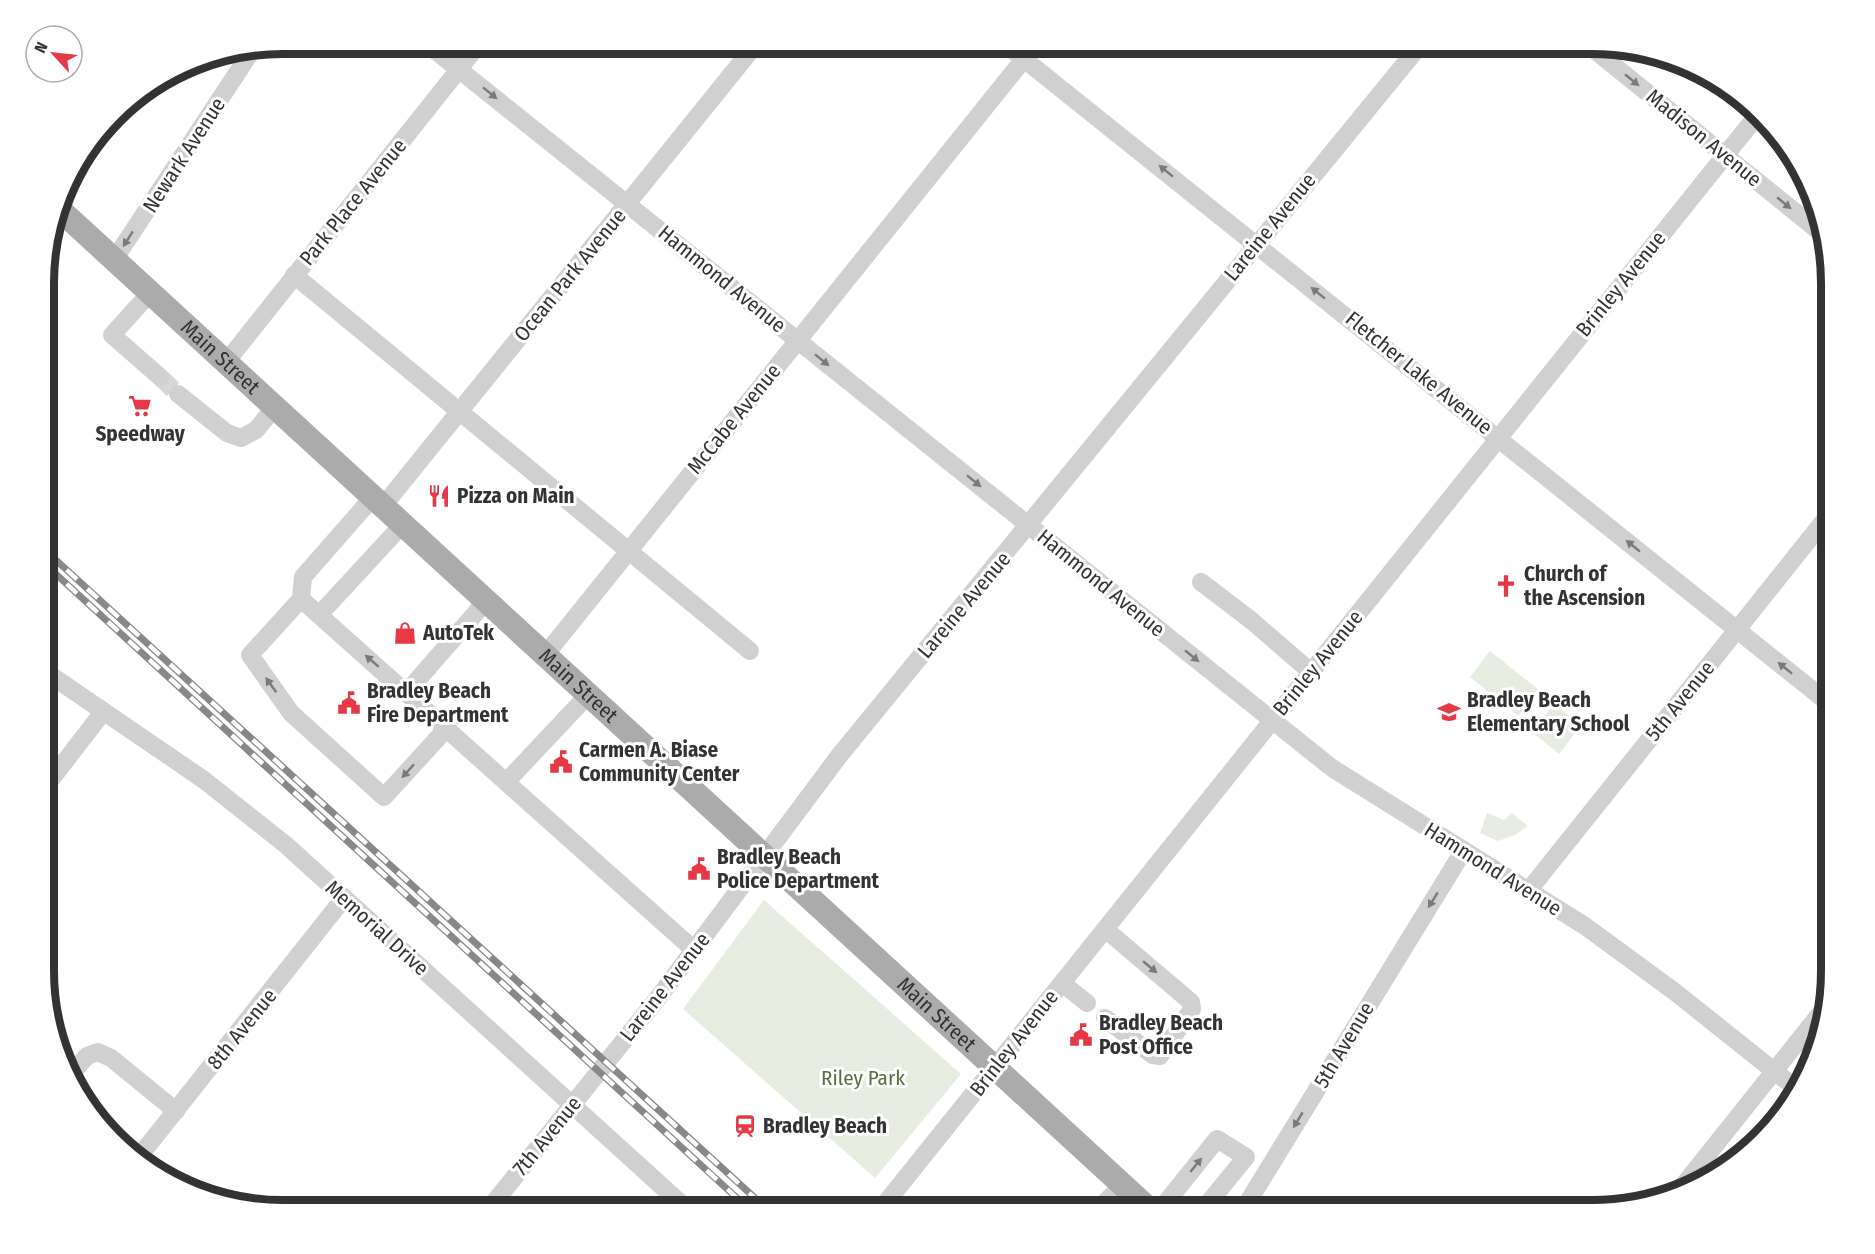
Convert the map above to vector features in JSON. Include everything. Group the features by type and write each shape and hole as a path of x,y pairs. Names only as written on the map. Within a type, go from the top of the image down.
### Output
{"main road":[{"name":"Main Street","path":"65,214 379,500 1139,1200"}],"street":[{"name":"Hammond Avenue","path":"440,54 1341,774 1586,926 1666,985 1791,1084"},
{"name":"Park Place Avenue","path":"227,361 471,54"},
{"name":"Ocean Park Avenue","path":"301,598 303,577 379,500 460,412 748,54"},
{"name":"Fletcher Lake Avenue","path":"1018,54 1821,697"},
{"name":"McCabe Avenue","path":"546,654 1028,54"},
{"name":"Lareine Avenue","path":"585,1089 839,756 1413,54"},
{"name":"Madison Avenue","path":"1599,54 1814,227"},
{"name":"Newark Avenue","path":"114,260 249,57"},
{"name":"Brinley Avenue","path":"888,1200 1753,120"},
{"path":"294,275 750,651"},
{"path":"150,293 112,335 160,377"},
{"path":"178,394 227,433 241,438 256,430 276,406"},
{"path":"319,615 404,523"},
{"name":"5th Avenue","path":"1529,890 1821,524"},
{"path":"1201,582 1252,621 1311,672"},
{"path":"447,728 384,797 291,713 250,655 301,598 507,781 693,949"},
{"path":"407,692 487,600"},
{"name":"Memorial Drive","path":"54,678 236,804 344,898 677,1200"},
{"path":"507,781 589,694"},
{"path":"54,775 103,712"},
{"name":"5th Avenue","path":"1249,1200 1464,850"},
{"name":"8th Avenue","path":"143,1152 344,898"},
{"path":"1105,929 1191,1002 1192,1009 1160,1056 1153,1055 1105,1018"},
{"path":"1062,983 1087,1003"},
{"path":"1689,1178 1816,1018"},
{"path":"76,1068 87,1056 98,1052 111,1058 176,1111"},
{"name":"7th Avenue","path":"496,1200 585,1089"},
{"path":"1168,1200 1217,1139 1246,1156 1211,1200"},
{"path":"1106,1200 1123,1185"}],"green space":[{"path":"1490,651 1539,690 1518,716 1470,677"},
{"path":"1554,704 1581,725 1559,754 1532,732"},
{"path":"1487,813 1504,820 1512,813 1528,826 1515,835 1498,841 1480,833"},
{"name":"Riley Park","path":"764,900 961,1074 875,1178 683,1009"}],"tunnel":[{"path":"160,377 178,394"}],"railway":[{"path":"54,558 757,1200"},
{"path":"54,572 739,1200"}],"place":[{"name":"Speedway","path":"140,406"},
{"name":"Pizza on Main","path":"439,496"},
{"name":"Church of the Ascension","path":"1506,586"},
{"name":"AutoTek","path":"405,633"},
{"name":"Bradley Beach Fire Department","path":"349,703"},
{"name":"Bradley Beach Elementary School","path":"1449,712"},
{"name":"Carmen A. Biase Community Center","path":"561,762"},
{"name":"Bradley Beach Police Department","path":"699,869"},
{"name":"Bradley Beach Post Office","path":"1081,1035"},
{"name":"Bradley Beach","path":"745,1126"}]}
